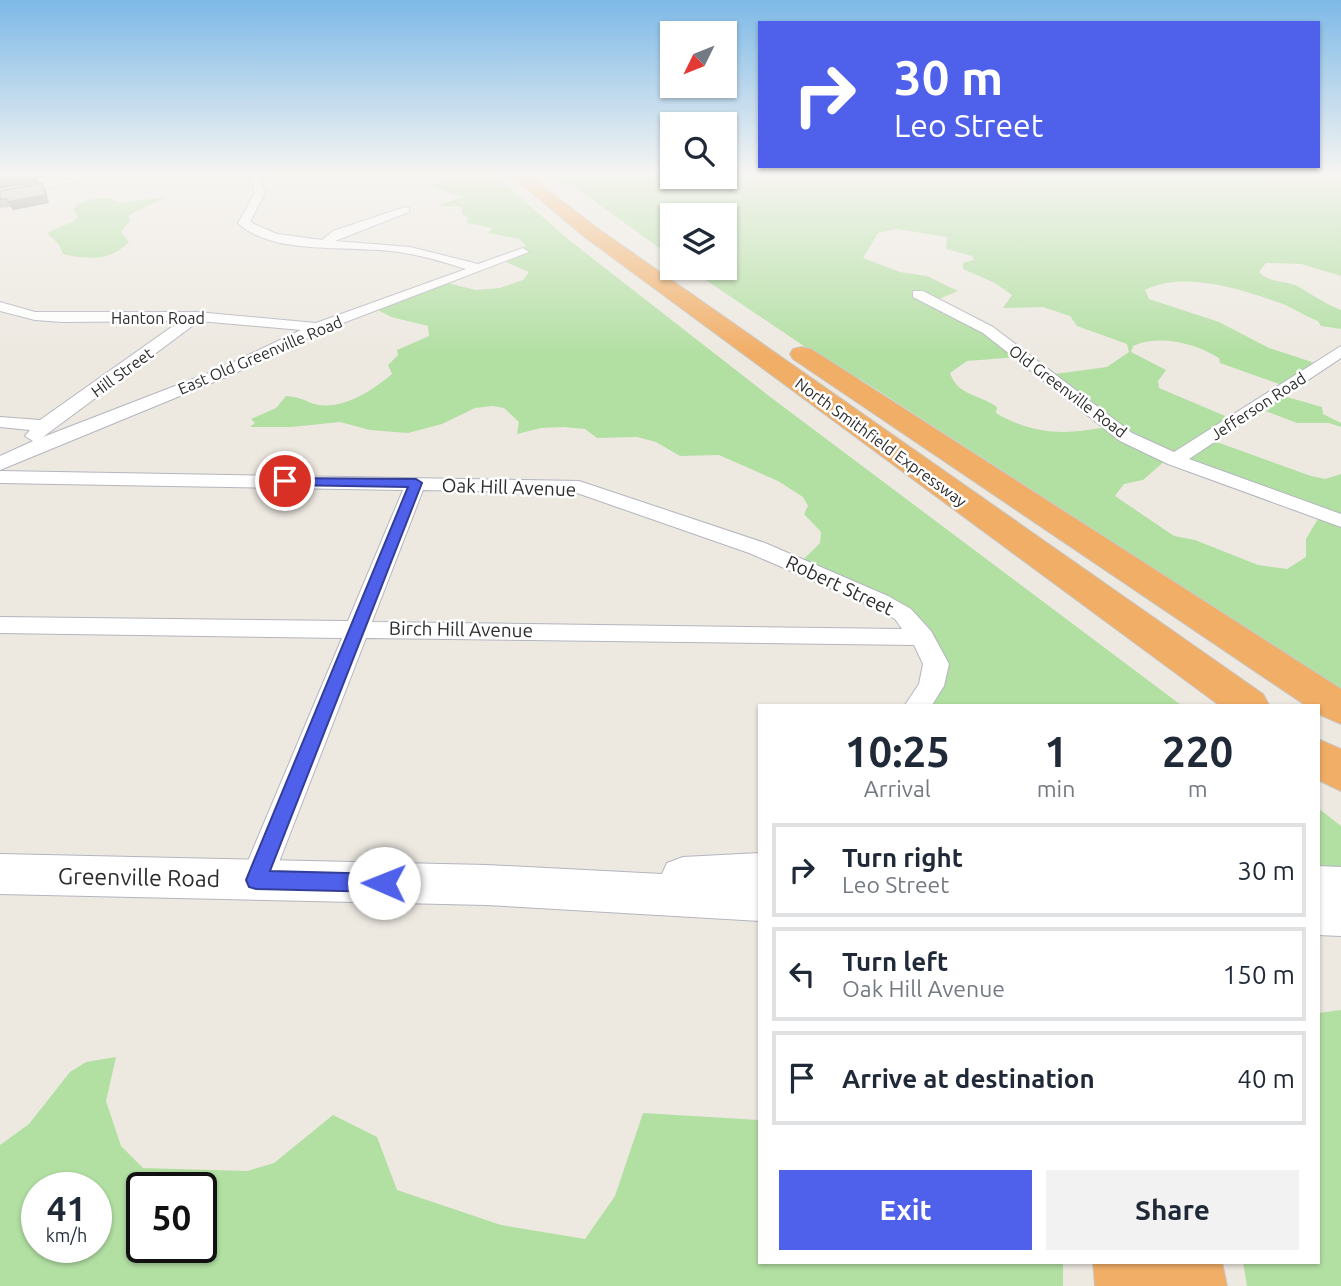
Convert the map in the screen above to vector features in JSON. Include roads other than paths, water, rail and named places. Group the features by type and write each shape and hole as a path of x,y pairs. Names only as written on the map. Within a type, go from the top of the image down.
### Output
{"highway":[{"name":"North Smithfield Expressway","path":"597,235 686,302 1247,704"},
{"name":"North Smithfield Expressway","path":"693,280 1341,709"},
{"path":"1320,757 1341,773"},
{"path":"1127,1264 1130,1286"},
{"path":"1188,1264 1192,1286"}],"main road":[{"name":"Greenville Road","path":"487,886 758,873"},
{"name":"Greenville Road","path":"0,874 487,886 758,900"},
{"path":"1320,886 1341,887"},
{"path":"1320,914 1341,915"}],"street":[{"path":"265,235 390,247 477,268"},
{"path":"325,242 335,235"},
{"name":"East Old Greenville Road","path":"7,460 225,372 317,328 523,252"},
{"name":"Old Greenville Road","path":"918,295 988,330 1126,437 1175,460 1341,521"},
{"name":"Hanton Road","path":"0,306 16,313 88,318 197,317 317,328"},
{"name":"Hill Street","path":"7,460 44,426 197,317"},
{"name":"Jefferson Road","path":"1175,460 1341,351"},
{"path":"0,422 44,426"},
{"name":"Oak Hill Avenue","path":"0,478 579,487 757,548"},
{"path":"256,880 355,627 416,483"},
{"name":"Robert Street","path":"757,548 880,601 903,614 922,637 936,663 931,686 919,704"},
{"name":"Birch Hill Avenue","path":"0,625 355,627 922,637"}]}
